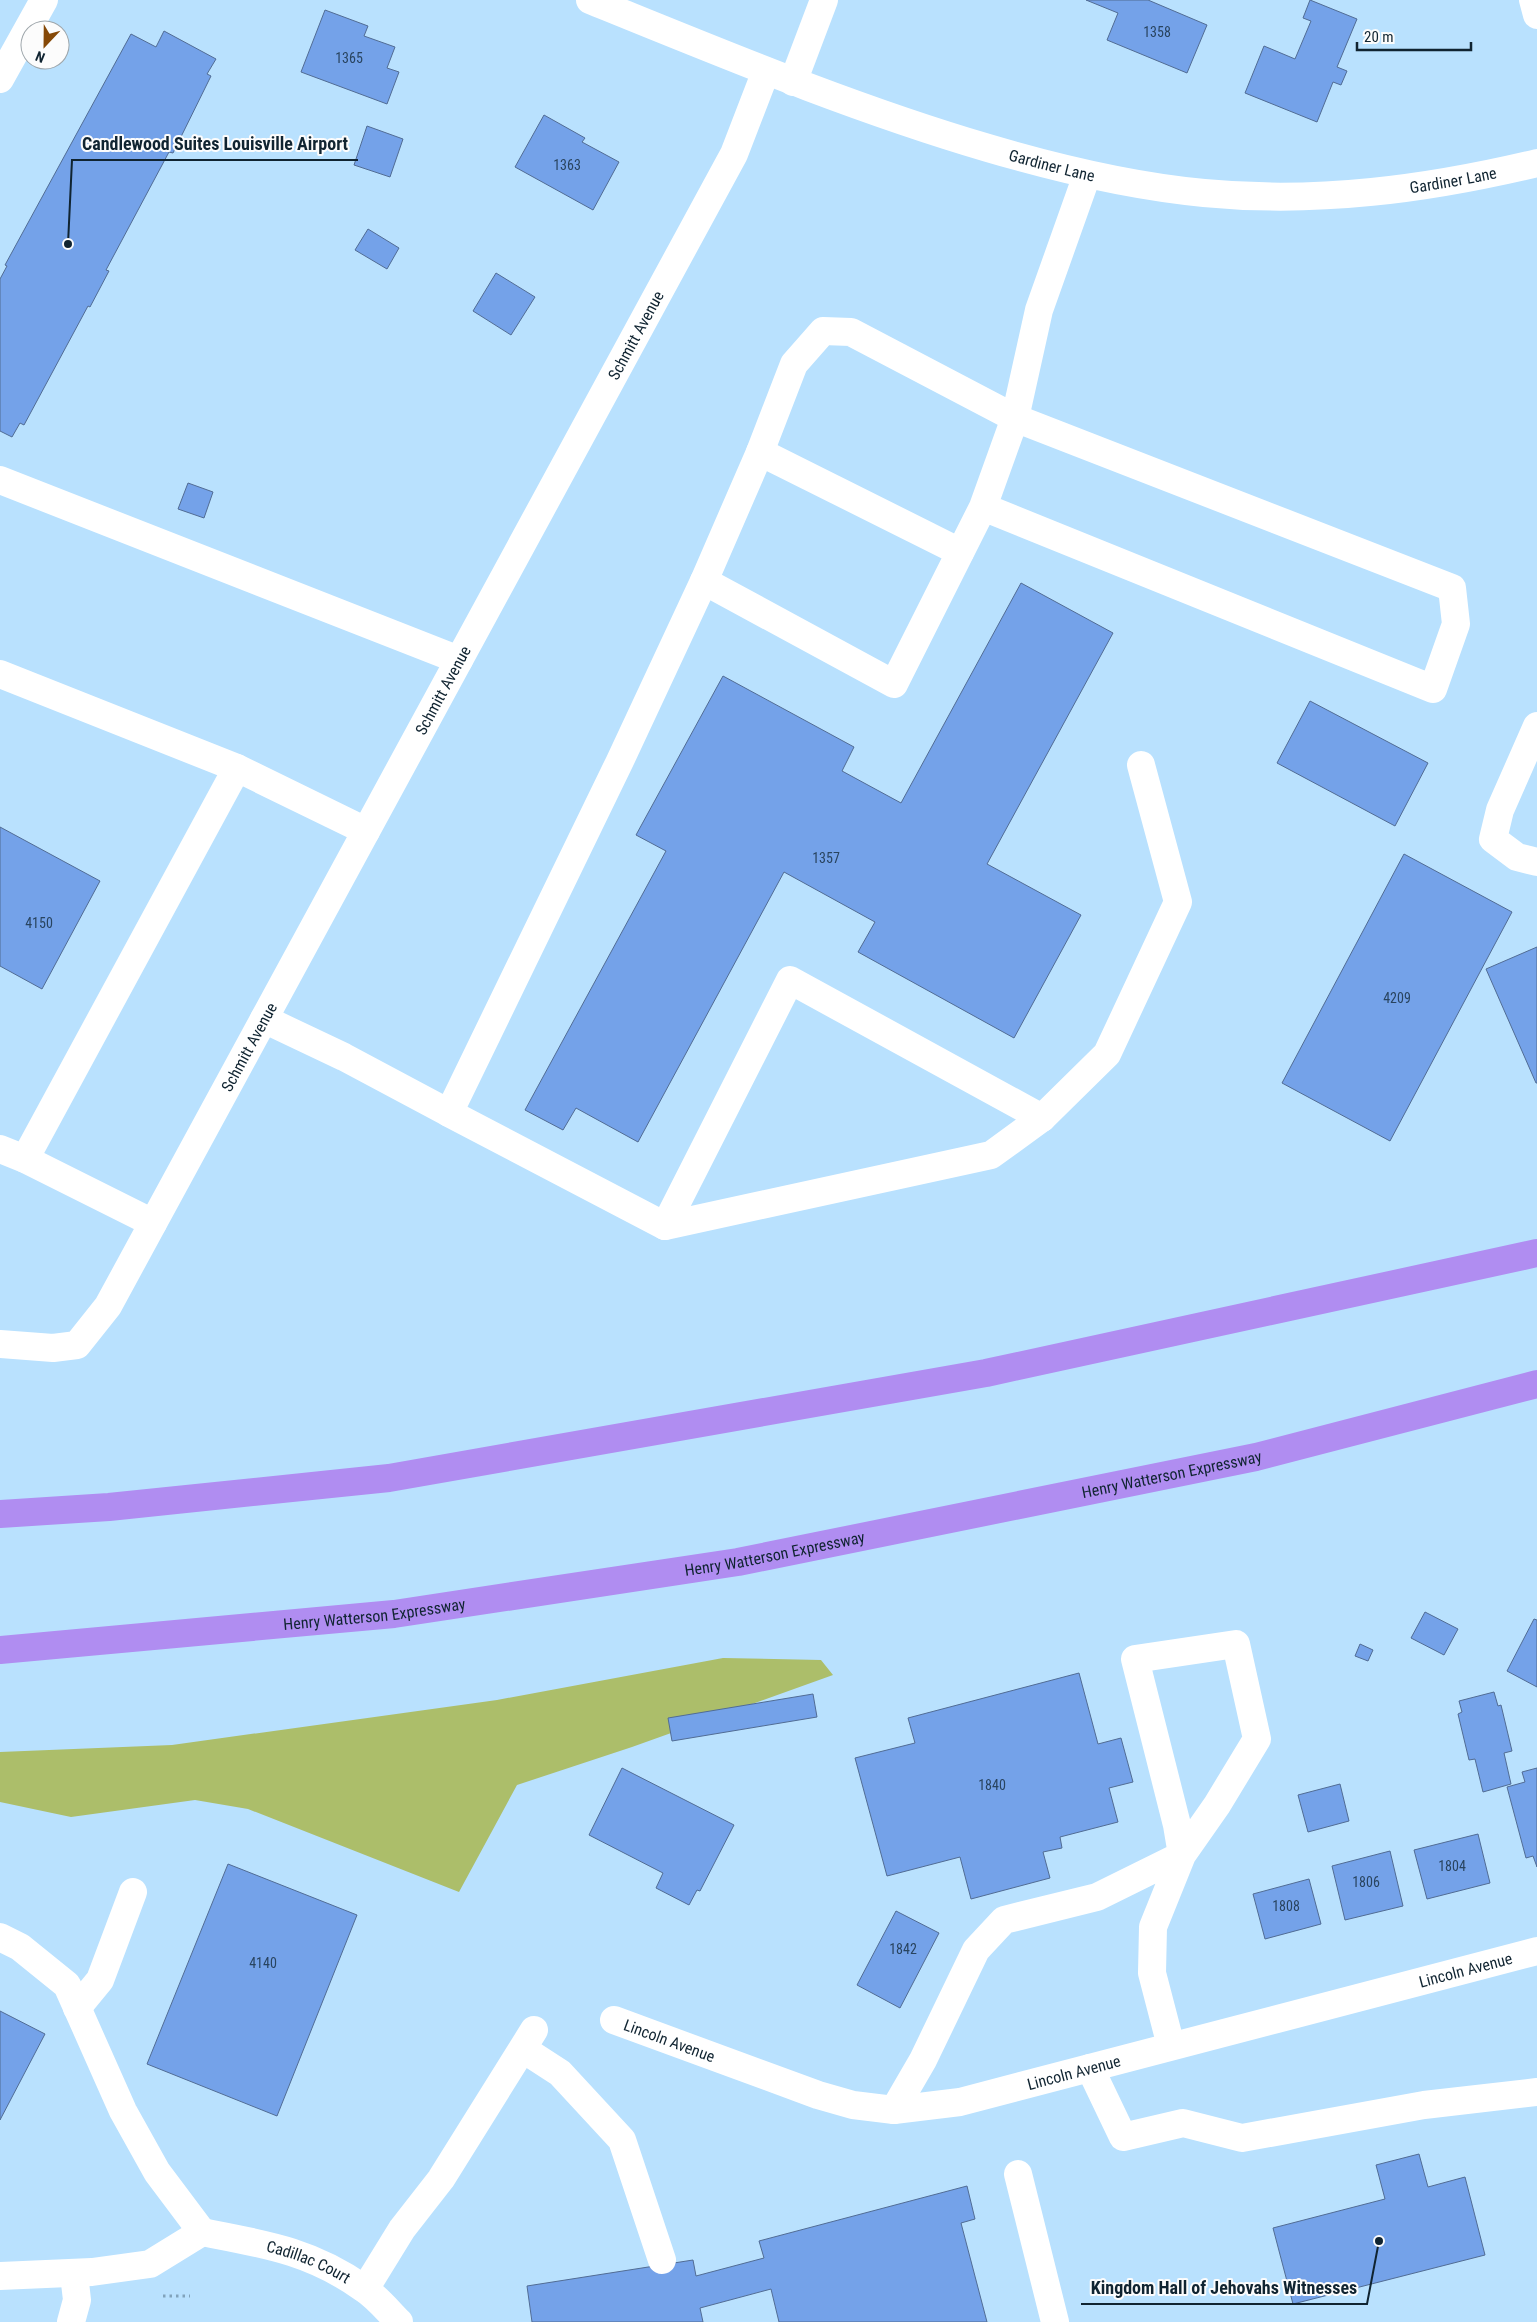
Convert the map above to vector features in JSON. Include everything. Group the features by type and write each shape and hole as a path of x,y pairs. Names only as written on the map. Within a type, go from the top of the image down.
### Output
{"highway":[{"path":"0,1514 109,1507 389,1478 986,1374 1294,1305 1525,1257 1537,1232"},
{"name":"Henry Watterson Expressway","path":"0,1650 394,1614 738,1562 1256,1457 1537,1384"}],"street":[{"path":"0,79 44,0"},
{"name":"Gardiner Lane","path":"590,0 793,82 930,131 1058,168 1136,185 1197,192 1276,196 1380,192 1468,179 1537,163"},
{"path":"793,82 824,0"},
{"path":"1532,0 1537,15"},
{"name":"Schmitt Avenue","path":"0,1344 53,1348 77,1345 108,1306 734,154 766,71"},
{"path":"704,581 894,684 983,507 1015,418 1039,310 1087,175"},
{"path":"449,1113 619,763 704,581 760,452 794,364 823,331 851,332 1015,418 1452,588 1456,624 1433,689 983,507"},
{"path":"760,452 960,552"},
{"path":"0,480 459,660"},
{"path":"0,674 236,768 366,831"},
{"path":"1537,726 1500,810 1493,839 1517,857 1537,862"},
{"path":"264,1019 344,1057 665,1226 991,1154 1042,1118 1107,1054 1178,902 1141,765"},
{"path":"25,1159 236,768"},
{"path":"665,1226 790,980 1042,1118"},
{"path":"0,1149 25,1159 153,1223"},
{"path":"1171,2046 1152,1973 1154,1927 1182,1855 1217,1805 1257,1739 1236,1644 1135,1659 1177,1825 1182,1855"},
{"path":"894,2110 923,2060 976,1950 1004,1920 1097,1897 1182,1855"},
{"path":"77,2008 100,1980 133,1892"},
{"path":"0,1937 20,1947 67,1985 116,2096 157,2172 202,2232 150,2264 74,2274 0,2276"},
{"name":"Lincoln Avenue","path":"614,2020 818,2095 853,2105 894,2110 960,2102 1537,1951"},
{"path":"365,2289 402,2229 441,2179 528,2039 622,2140 662,2260"},
{"path":"1090,2068 1123,2137 1183,2123 1242,2138 1424,2106 1537,2092"},
{"path":"1018,2174 1055,2322"},
{"name":"Cadillac Court","path":"202,2232 282,2248 324,2263 365,2289 399,2322"},
{"path":"70,2322 76,2300 74,2274"}],"green space":[{"path":"723,1658 821,1660 833,1675 632,1747 517,1785 459,1892 248,1809 195,1800 71,1817 0,1802 0,1752 172,1745 497,1700"}],"building":[{"path":"1086,0 1148,0 1207,25 1187,73 1107,40 1118,13"},
{"path":"1310,0 1357,19 1337,67 1347,71 1341,85 1333,82 1317,122 1245,93 1264,46 1295,59 1311,21 1303,18"},
{"path":"325,10 368,26 364,36 395,47 387,68 399,72 387,104 301,72"},
{"path":"164,31 216,59 207,74 211,76 173,153 169,152 106,270 109,271 90,307 88,306 24,425 20,423 12,437 0,431 0,279 7,266 5,265 131,34 156,47"},
{"path":"544,115 585,138 582,142 619,162 593,210 515,167"},
{"path":"367,126 403,139 390,177 354,165"},
{"path":"368,229 399,248 387,269 355,250"},
{"path":"496,273 535,297 511,335 473,311"},
{"path":"188,483 213,492 204,518 178,509"},
{"path":"1021,583 1113,633 987,864 1081,915 1014,1038 858,952 875,922 784,872 638,1142 576,1108 563,1130 525,1110 666,851 636,835 723,676 854,747 842,771 901,803"},
{"path":"1310,701 1428,763 1395,826 1277,763"},
{"path":"0,827 100,881 42,989 0,966"},
{"path":"1404,854 1512,912 1390,1141 1282,1083"},
{"path":"1537,947 1537,1083 1536,1083 1486,969"},
{"path":"1425,1612 1458,1629 1444,1655 1411,1638"},
{"path":"1534,1619 1537,1620 1537,1687 1507,1671"},
{"path":"1360,1644 1373,1650 1368,1661 1355,1656"},
{"path":"1079,1673 1098,1744 1121,1738 1133,1782 1109,1788 1118,1822 1060,1837 1062,1848 1043,1852 1050,1878 971,1899 960,1857 887,1876 855,1758 915,1743 908,1718"},
{"path":"1494,1692 1498,1706 1501,1705 1512,1751 1504,1753 1511,1784 1483,1792 1475,1759 1469,1760 1458,1714 1462,1712 1459,1701"},
{"path":"813,1694 817,1717 672,1741 668,1718"},
{"path":"622,1768 734,1825 700,1891 697,1890 689,1905 656,1888 663,1873 589,1835"},
{"path":"1537,1768 1537,1867 1533,1856 1526,1858 1507,1787 1525,1782 1522,1772"},
{"path":"1340,1784 1349,1821 1308,1832 1298,1795"},
{"path":"1478,1834 1490,1883 1427,1899 1414,1850"},
{"path":"1390,1851 1403,1906 1345,1920 1332,1866"},
{"path":"228,1864 357,1915 277,2116 147,2064"},
{"path":"1309,1879 1321,1924 1265,1939 1253,1894"},
{"path":"896,1911 939,1933 900,2008 857,1985"},
{"path":"0,2011 45,2034 0,2120"},
{"path":"1419,2154 1428,2187 1465,2177 1485,2255 1293,2304 1273,2228 1385,2199 1376,2165"},
{"path":"967,2186 975,2219 961,2223 987,2322 779,2322 771,2289 700,2308 703,2322 532,2322 527,2286 693,2260 696,2276 764,2258 759,2241"}],"place":[{"name":"Candlewood Suites Louisville Airport","path":"68,244"},
{"name":"Kingdom Hall of Jehovahs Witnesses","path":"1379,2241"}]}
